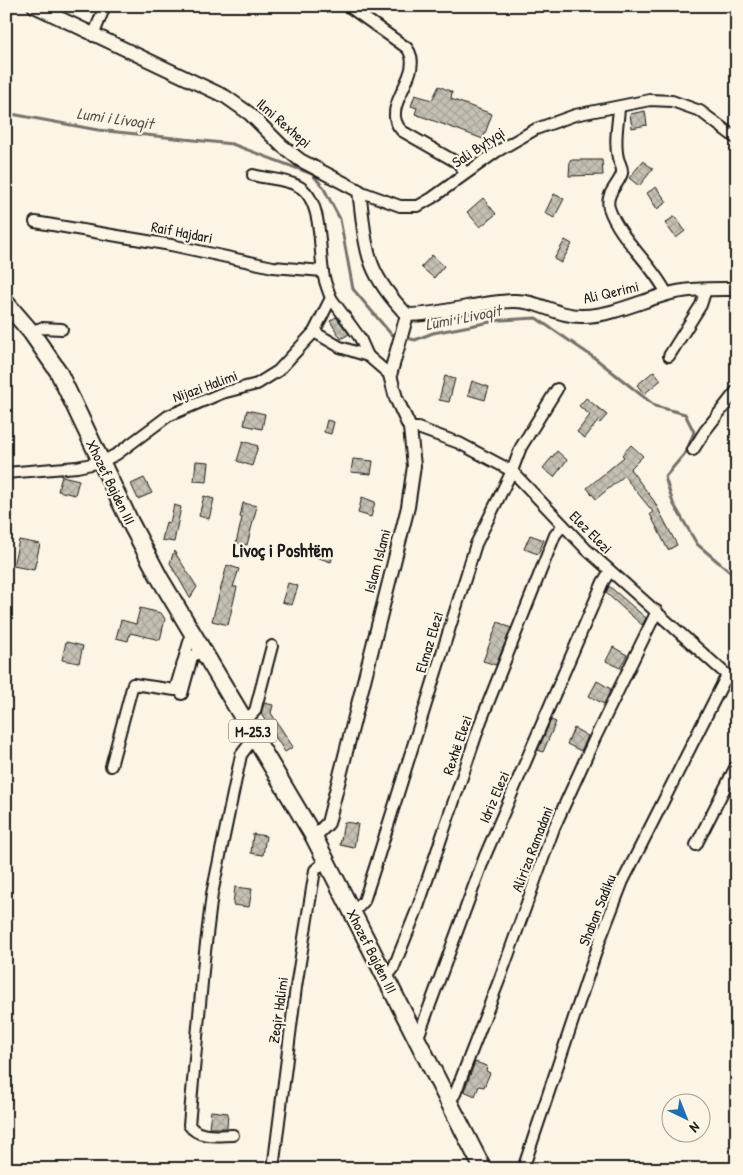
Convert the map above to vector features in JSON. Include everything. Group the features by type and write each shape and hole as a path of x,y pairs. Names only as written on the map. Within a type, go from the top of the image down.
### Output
{"main road":[{"name":"Xhozef Bajden III","path":"6,303 31,332 58,371 159,577 256,735 314,837 483,1169"}],"street":[{"name":"Ilmi Rexhepi","path":"34,6 93,36 226,97 250,114 281,145 300,160 359,191"},
{"path":"93,36 105,6"},
{"path":"348,6 408,48 413,55 413,65 393,115 395,124 402,131 458,163 465,173"},
{"name":"Sali Bytyqi","path":"359,191 400,206 418,206 496,152 536,128 575,115 619,108 650,100 672,101 700,110 737,139"},
{"path":"619,108 618,158 622,174 612,188 608,205 615,221 654,270 667,294"},
{"path":"254,175 297,185 304,190 312,203 321,236 323,271 331,298 360,338 368,356"},
{"path":"331,298 314,332 340,347 368,356 390,375 405,319 382,287 371,267 365,246 359,191"},
{"name":"Raif Hajdari","path":"35,222 171,244 273,267 323,271"},
{"path":"668,356 701,305 706,289"},
{"name":"Ali Qerimi","path":"405,319 513,300 538,303 571,315 584,316 667,294 706,289 737,289"},
{"path":"31,332 41,328 62,329"},
{"name":"Nijazi Halimi","path":"6,473 76,467 101,462 117,454 168,416 222,393 257,384 278,371 314,332"},
{"name":"Islam Islami","path":"314,837 328,823 408,507 414,466 410,428 396,398 390,375"},
{"name":"Elmaz Elezi","path":"353,913 359,909 367,892 476,544 512,471 520,447 557,389"},
{"path":"693,450 705,431 737,390"},
{"name":"Elez Elezi","path":"410,428 418,428 459,443 512,471 610,571 737,684"},
{"name":"Rexhë Elezi","path":"386,978 392,969 418,906 481,721 555,534 563,525"},
{"name":"Idriz Elezi","path":"417,1040 489,848 603,582 610,571"},
{"name":"Aliriza Ramadani","path":"449,1102 455,1094 500,978 554,828 598,731 657,611"},
{"path":"111,766 133,684 174,690 192,632"},
{"path":"246,720 255,711 272,646"},
{"path":"182,694 192,657 203,649"},
{"name":"Shaban Sadiku","path":"523,1169 600,940 624,881 727,674"},
{"path":"233,1135 201,1135 194,1131 190,1125 204,960 212,894 241,755 256,735"},
{"path":"696,845 737,764"},
{"name":"Zeqir Halimi","path":"273,1169 296,987 315,870 326,861"}],"building":[{"path":"439,86 452,92 451,99 492,114 483,139 415,114 417,108 411,106 415,95 432,100"},
{"path":"645,111 647,125 632,128 630,114"},
{"path":"570,160 602,160 603,175 569,176"},
{"path":"643,161 653,169 639,186 629,178"},
{"path":"656,187 667,202 657,209 647,193"},
{"path":"554,194 564,199 554,218 545,213"},
{"path":"483,198 496,214 480,227 467,212"},
{"path":"675,216 685,231 676,238 665,223"},
{"path":"565,240 572,244 561,263 554,259"},
{"path":"432,255 444,266 434,278 421,267"},
{"path":"336,317 349,334 341,339 330,321"},
{"path":"654,371 661,380 644,394 637,385"},
{"path":"445,376 455,379 449,402 439,400"},
{"path":"472,381 489,387 485,400 468,395"},
{"path":"586,398 607,415 600,423 598,421 585,438 577,432 590,415 579,406"},
{"path":"247,410 265,414 262,429 244,425"},
{"path":"327,420 334,422 331,434 324,432"},
{"path":"243,441 258,446 252,466 237,461"},
{"path":"631,445 643,456 630,469 654,501 677,545 668,550 650,514 653,512 624,476 596,499 587,488 624,457 622,455"},
{"path":"557,451 567,460 554,477 543,468"},
{"path":"353,459 373,461 371,474 351,472"},
{"path":"196,461 209,462 207,482 194,481"},
{"path":"62,476 79,480 75,495 58,491"},
{"path":"144,478 152,493 138,499 131,484"},
{"path":"204,496 214,499 209,519 199,516"},
{"path":"362,497 375,502 371,517 358,513"},
{"path":"243,503 257,506 247,545 236,543 242,518 240,517"},
{"path":"174,505 181,507 174,542 162,540 166,522 170,523"},
{"path":"530,535 544,540 538,554 524,549"},
{"path":"19,540 40,544 34,570 13,566"},
{"path":"316,546 334,552 331,562 313,556"},
{"path":"174,551 197,587 190,598 170,563"},
{"path":"227,565 239,569 233,587 237,587 228,625 212,621"},
{"path":"288,583 298,586 292,605 282,602"},
{"path":"609,586 646,618 642,625 606,593"},
{"path":"140,608 161,613 165,619 160,640 130,633 128,641 116,638 121,620 136,624"},
{"path":"498,622 511,628 496,665 483,661"},
{"path":"66,642 83,646 79,663 62,660"},
{"path":"613,647 627,655 620,668 606,661"},
{"path":"597,681 611,689 604,704 589,696"},
{"path":"264,703 273,705 271,713 293,747 285,752 261,714"},
{"path":"551,720 556,722 543,752 538,750"},
{"path":"574,728 588,736 581,751 567,744"},
{"path":"344,822 358,824 354,848 340,845"},
{"path":"253,834 266,836 263,855 251,853"},
{"path":"235,887 252,889 249,907 233,905"},
{"path":"475,1062 487,1066 486,1071 490,1073 484,1087 479,1086 475,1096 464,1091"},
{"path":"211,1111 228,1113 227,1128 209,1128"}],"waterway":[{"name":"Lumi i Livoqit","path":"6,113 98,130 232,144 312,174 323,187 340,219 353,289 391,334 397,336"},
{"name":"Lumi i Livoqit","path":"403,337 415,340 433,333 501,320 536,318 596,359 655,406 685,414 694,432 686,452 665,477 673,503 697,544 737,578"}],"district":[{"name":"Livoç i Poshtëm","path":"283,550"}]}
